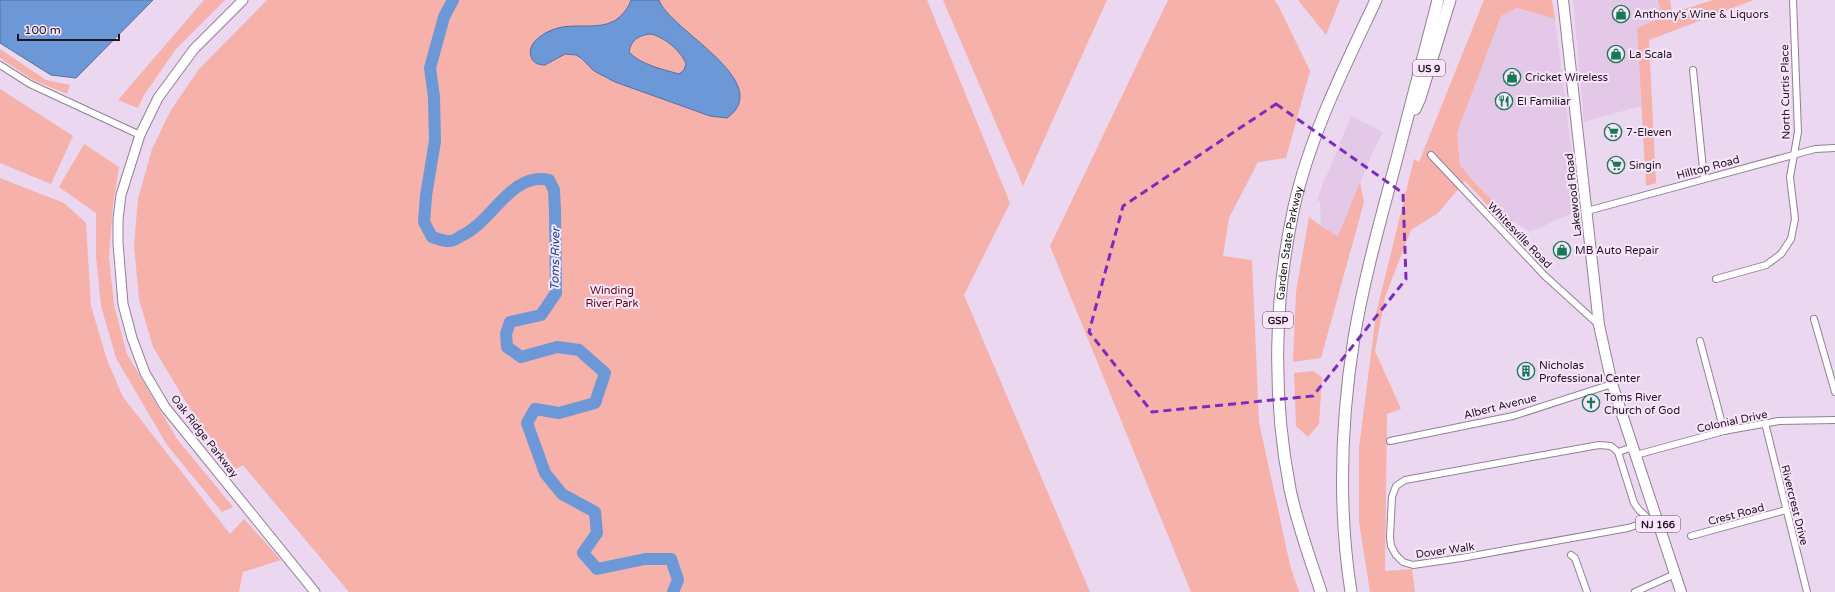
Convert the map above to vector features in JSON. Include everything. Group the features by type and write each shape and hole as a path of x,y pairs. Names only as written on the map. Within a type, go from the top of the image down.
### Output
{"highway":[{"name":"Garden State Parkway","path":"1321,592 1298,521 1286,460 1278,363 1279,302 1294,206 1302,180 1315,140 1336,88 1376,0"},
{"path":"1351,592 1345,547 1344,493 1344,437 1348,388 1362,300 1438,0"},
{"name":"US 9","path":"1403,135 1420,98 1450,0"}],"main road":[{"name":"Oak Ridge Parkway","path":"243,0 194,49 158,98 140,135 121,195 118,219 118,243 123,304 132,338 146,373 165,407 315,592"},
{"name":"Lakewood Road","path":"1563,0 1599,325 1612,384 1634,451 1654,520 1681,592"}],"street":[{"name":"North Curtis Place","path":"1716,279 1766,265 1781,254 1791,239 1795,219 1790,177 1798,132 1793,0"},
{"path":"0,65 30,84 140,135"},
{"path":"1693,70 1704,179"},
{"name":"Hilltop Road","path":"1587,211 1815,149 1835,148"},
{"name":"Whitesville Road","path":"1431,155 1545,276 1599,325"},
{"path":"1814,319 1835,392"},
{"path":"1700,341 1724,431"},
{"name":"Albert Avenue","path":"1390,441 1513,416 1612,384"},
{"name":"Colonial Drive","path":"1634,451 1724,431 1779,421 1835,420"},
{"name":"Rivercrest Drive","path":"1765,424 1807,592"},
{"name":"Dover Walk","path":"1618,452 1611,446 1599,445 1405,480 1396,486 1392,498 1391,546 1396,555 1403,562 1413,565 1628,528 1654,520"},
{"path":"1634,451 1618,452 1634,503 1639,510 1654,520"},
{"name":"Crest Road","path":"1690,536 1786,510"},
{"path":"1571,555 1575,558 1587,592"},
{"path":"1635,592 1674,574"}],"highlighted area":[{"path":"1276,104 1403,193 1406,279 1313,396 1152,412 1089,332 1123,206"}],"shaded area":[{"path":"1573,0 1658,0 1662,17 1637,28 1641,106 1584,122"},
{"path":"1517,8 1555,19 1579,210 1530,232 1513,221 1473,181 1460,165 1457,133 1501,16"},
{"path":"1351,116 1383,133 1374,149 1338,236 1321,226 1320,201 1317,201 1323,182"}],"green space":[{"path":"204,0 225,0 176,49 144,95 138,108 118,100"},
{"name":"Winding River Park","path":"267,0 927,0 1010,203 964,295 1090,592 349,592 243,465 236,469 198,422 153,347 139,299 134,245 138,199 152,149 171,110 199,69"},
{"path":"943,0 1107,0 1023,186"},
{"path":"1168,0 1274,0 1278,5 1310,71 1286,158 1258,162 1229,218 1223,256 1252,260 1259,422 1290,565 1299,592 1191,592 1050,246"},
{"path":"1298,0 1340,0 1326,35"},
{"path":"1484,0 1552,0 1555,19 1517,8 1501,16 1457,133 1460,165 1473,181 1513,221 1509,228 1465,181 1438,213 1411,230 1385,297 1375,351 1401,409 1387,414 1385,571 1412,569 1415,592 1370,592 1359,522 1359,448 1376,314 1414,159 1419,162"},
{"path":"1658,0 1670,0 1672,13 1713,0 1754,0 1649,40 1656,183 1646,186 1637,28 1662,17"},
{"path":"0,49 46,80 70,85 67,94 33,80 0,58"},
{"path":"0,89 73,136 51,184 0,163"},
{"path":"84,144 119,167 113,205 109,257 114,305 127,354 177,439 233,507 222,512 167,445 116,358 101,306 96,256 96,213 59,187"},
{"path":"0,178 64,203 86,223 91,306 107,360 123,397 230,534 244,519 281,560 243,572 239,592 0,592"},
{"path":"1360,182 1364,202 1321,358 1293,362 1296,292 1309,217 1338,236"},
{"path":"1313,371 1322,377 1319,424 1308,437 1296,426 1294,373"}],"water":[{"path":"0,0 153,0 76,78 51,75 0,43"},
{"path":"631,0 659,0 667,12 680,26 715,56 730,72 739,88 739,104 727,118 710,116 615,82 594,71 576,55 565,54 545,65 538,64 532,59 530,53 531,48 542,35 565,27 608,24 620,17","holes":["649,34 666,41 676,49 684,59 686,64 684,70 679,74 639,60 629,52 631,44 638,37"]}],"waterway":[{"name":"Toms River","path":"453,0 444,17 430,68 434,97 435,141 426,196 424,222 432,237 446,241 453,240 472,229 513,190 524,183 536,179 549,180 554,190 556,293 541,315 510,322 506,334 507,347 521,357 557,347 579,350 605,373 595,403 559,413 535,409 527,423 545,473 562,494 595,512 597,533 583,553 597,569 645,559 671,559 678,580 673,592"}],"place":[{"name":"Anthony's Wine & Liquors","path":"1621,14"},
{"name":"La Scala","path":"1616,54"},
{"name":"Cricket Wireless","path":"1512,77"},
{"name":"El Familiar","path":"1504,101"},
{"name":"7-Eleven","path":"1613,132"},
{"name":"Singin","path":"1616,165"},
{"name":"MB Auto Repair","path":"1562,250"},
{"name":"Nicholas Professional Center","path":"1526,371"},
{"name":"Toms River Church of God","path":"1591,403"}]}
